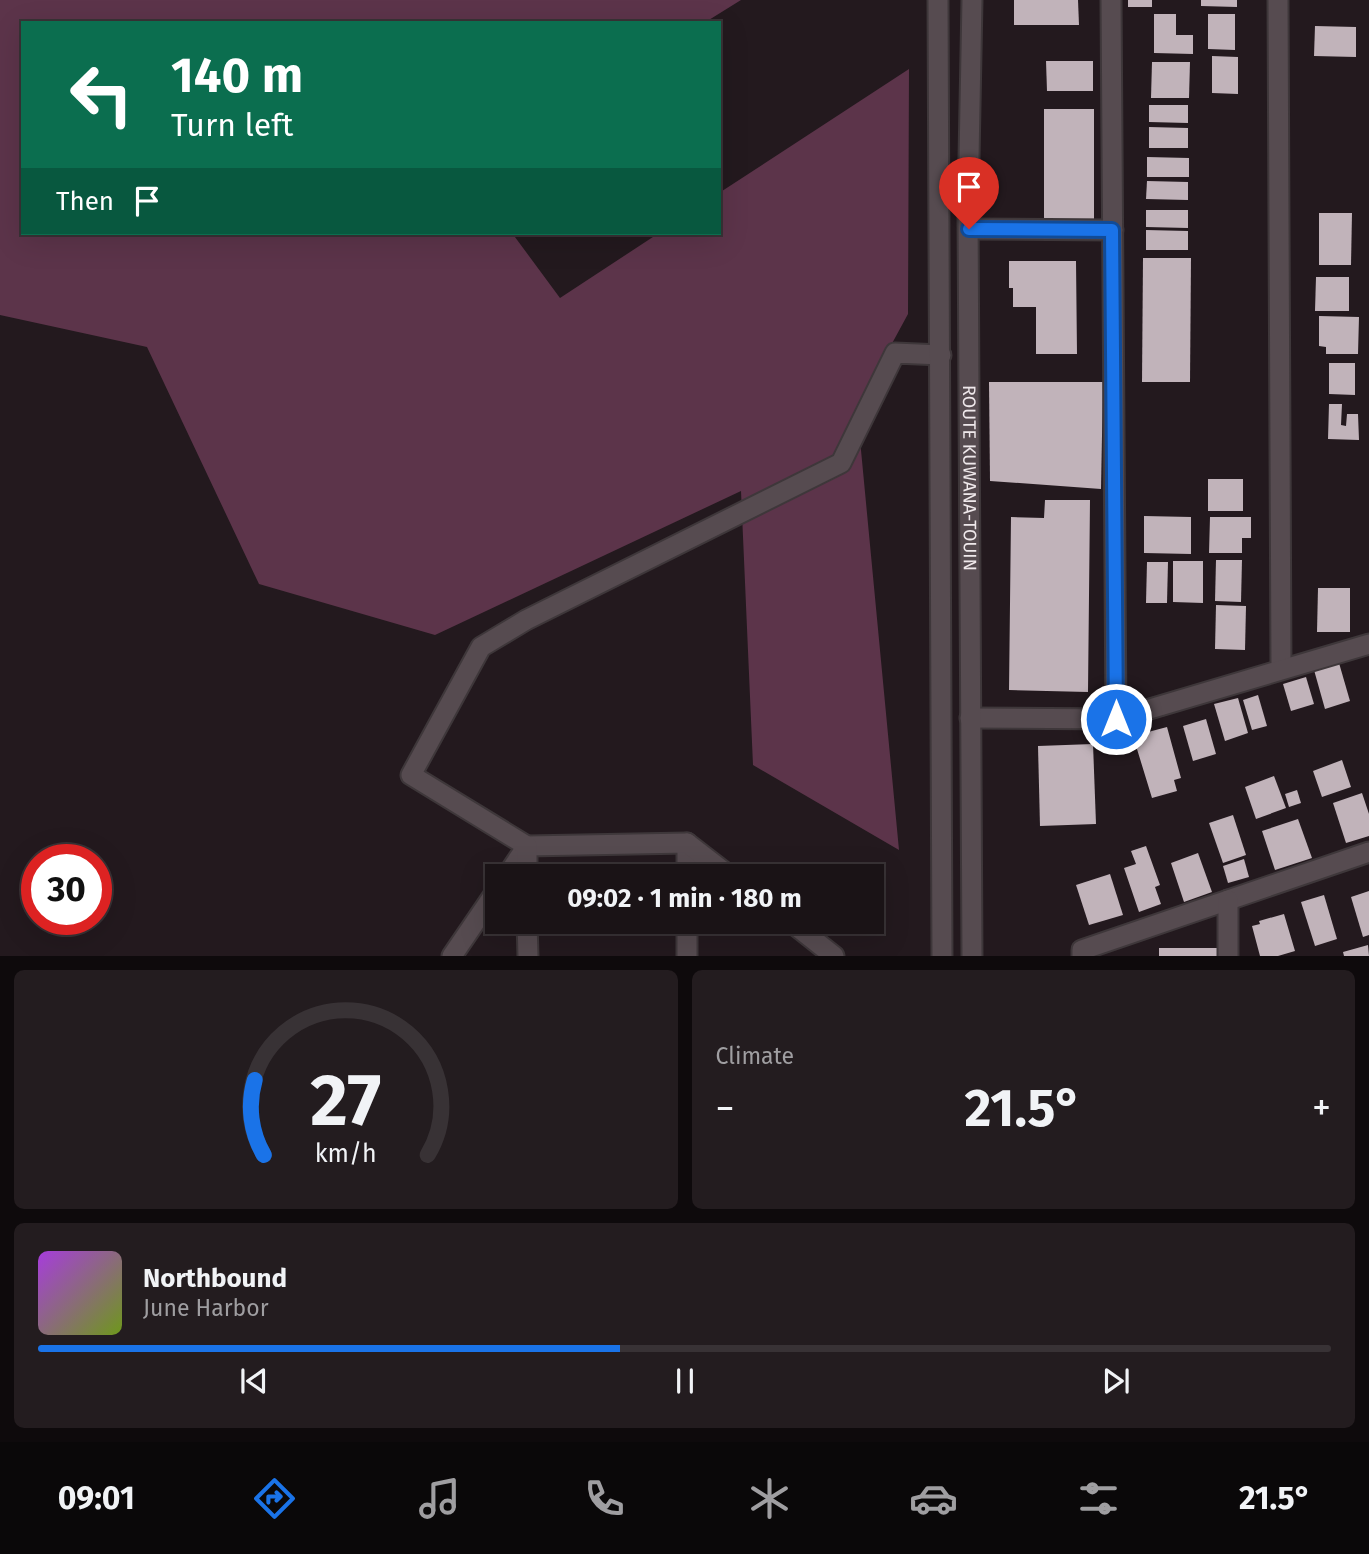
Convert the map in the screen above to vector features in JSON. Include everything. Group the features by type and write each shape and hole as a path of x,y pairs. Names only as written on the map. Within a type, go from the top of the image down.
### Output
{"street":[{"name":"ROUTE KUWANA-TOUIN","path":"938,0 942,956"},
{"name":"ROUTE KUWANA-TOUIN","path":"972,0 969,229 972,956"},
{"path":"1111,0 1116,719"},
{"path":"1278,0 1281,669"},
{"path":"969,229 1112,230"},
{"path":"714,864 687,843 527,846 411,775 481,647 526,620 841,463 895,353 941,355"},
{"path":"970,718 1116,719 1369,644"},
{"path":"687,843 687,864"},
{"path":"515,864 527,846"},
{"path":"527,846 527,864"},
{"path":"1082,956 1082,950 1369,852"},
{"path":"1228,900 1228,956"},
{"path":"452,956 485,908"},
{"path":"527,934 528,956"},
{"path":"687,934 687,956"},
{"path":"806,934 834,956"}],"shaded area":[{"path":"0,0 741,0 707,21 21,21 21,235 513,235 560,298 656,235 721,235 721,192 909,69 908,314 857,408 899,850 753,765 741,491 435,635 259,584 147,347 0,315"}],"building":[{"path":"1014,0 1078,0 1079,25 1014,25"},
{"path":"1128,0 1152,0 1152,7 1128,7"},
{"path":"1201,0 1237,0 1237,7 1201,6"},
{"path":"1154,14 1176,14 1176,35 1193,35 1193,54 1154,53"},
{"path":"1208,14 1235,14 1235,50 1208,49"},
{"path":"1315,26 1356,27 1356,57 1314,56"},
{"path":"1212,56 1238,57 1238,94 1212,93"},
{"path":"1046,61 1093,61 1093,91 1047,91"},
{"path":"1152,62 1190,62 1189,98 1151,98"},
{"path":"1149,105 1188,105 1188,123 1149,122"},
{"path":"1044,109 1094,109 1094,222 1044,221"},
{"path":"1149,127 1188,128 1188,148 1149,148"},
{"path":"1147,157 1189,158 1189,177 1147,177"},
{"path":"1147,181 1188,182 1188,200 1146,199"},
{"path":"1146,210 1188,210 1188,228 1146,227"},
{"path":"1319,213 1352,213 1351,265 1319,265"},
{"path":"1146,230 1188,231 1188,250 1146,250"},
{"path":"1143,258 1191,258 1190,382 1142,382"},
{"path":"1009,261 1076,261 1077,354 1036,354 1036,307 1013,307 1013,288 1009,288"},
{"path":"1316,277 1349,277 1349,311 1315,311"},
{"path":"1319,316 1359,317 1358,354 1326,354 1326,347 1319,346"},
{"path":"1329,363 1355,363 1355,395 1329,394"},
{"path":"989,382 1103,382 1101,489 990,481"},
{"path":"1329,404 1342,404 1341,425 1346,426 1347,414 1358,414 1359,440 1328,439"},
{"path":"1208,479 1243,479 1243,511 1208,511"},
{"path":"1045,500 1090,500 1088,692 1009,690 1011,517 1044,518"},
{"path":"1144,516 1191,517 1191,554 1144,553"},
{"path":"1210,517 1251,517 1251,538 1242,538 1242,553 1209,553"},
{"path":"1216,560 1242,560 1241,602 1215,601"},
{"path":"1173,561 1203,561 1203,603 1173,602"},
{"path":"1147,562 1168,562 1167,603 1146,603"},
{"path":"1318,588 1350,588 1350,632 1317,632"},
{"path":"1216,605 1246,606 1245,650 1215,649"},
{"path":"1339,663 1350,701 1325,709 1314,670"},
{"path":"1306,677 1314,704 1291,711 1283,684"},
{"path":"1258,695 1267,726 1252,730 1243,700"},
{"path":"1238,698 1248,733 1225,741 1214,704"},
{"path":"1206,719 1216,754 1193,761 1183,726"},
{"path":"1167,727 1181,778 1174,780 1177,791 1152,798 1133,736"},
{"path":"1093,744 1096,824 1040,826 1038,746"},
{"path":"1342,760 1351,787 1322,797 1313,771"},
{"path":"1274,776 1286,808 1256,819 1245,787"},
{"path":"1297,790 1301,803 1289,807 1285,794"},
{"path":"1362,793 1369,814 1369,836 1346,843 1333,803"},
{"path":"1233,815 1246,855 1223,863 1209,823"},
{"path":"1298,819 1312,858 1275,870 1262,831"},
{"path":"1146,846 1160,885 1155,887 1161,904 1139,912 1124,868 1136,864 1131,851"},
{"path":"1198,853 1212,892 1184,902 1171,863"},
{"path":"1244,859 1249,877 1228,883 1223,866"},
{"path":"1110,874 1123,915 1089,925 1076,885"},
{"path":"1369,891 1369,935 1363,937 1351,897"},
{"path":"1324,895 1337,939 1315,946 1301,902"},
{"path":"1284,914 1295,951 1278,956 1260,956 1252,926 1260,924 1259,921"},
{"path":"1368,945 1369,956 1344,956 1343,952"},
{"path":"1159,948 1218,948 1218,956 1159,956"}],"route":[{"path":"969,229 1112,230 1116,719"}]}
